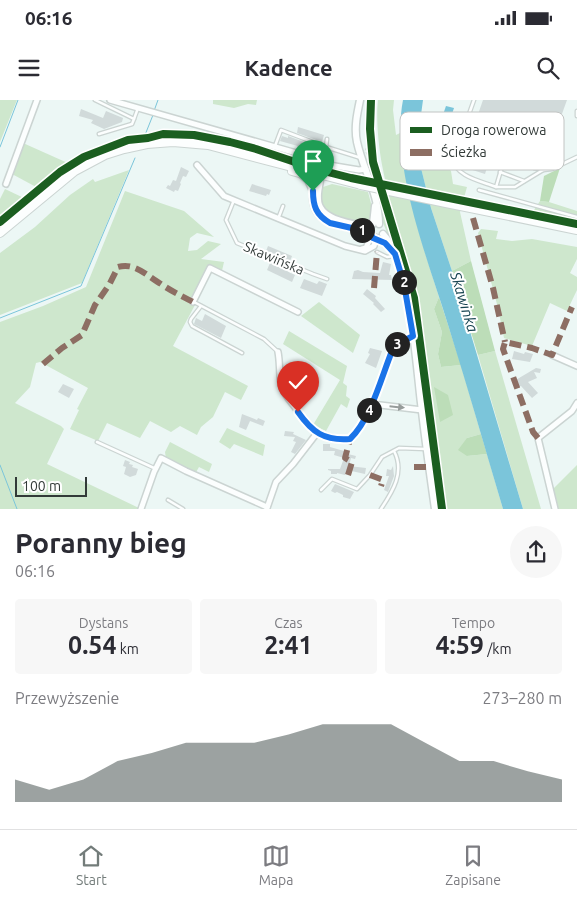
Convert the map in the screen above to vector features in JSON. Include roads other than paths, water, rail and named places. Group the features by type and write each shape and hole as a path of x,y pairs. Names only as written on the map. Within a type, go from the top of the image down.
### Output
{"main road":[{"path":"0,233 53,188 76,171 96,160 124,149 147,144 190,142 361,185 577,230"},
{"path":"242,154 301,174 310,176 320,175"}],"street":[{"path":"6,184 37,100"},
{"path":"110,100 307,156 323,164 368,170"},
{"path":"197,165 219,192 234,200 346,246 357,249 366,248 375,232 379,210 368,170 357,141 356,122 360,100"},
{"path":"301,174 308,180 313,191"},
{"path":"320,175 316,180 313,191 313,203 315,210 324,220 330,223 375,232"},
{"path":"320,175 321,182 318,198 323,211 329,216 375,232 397,254 413,336 435,509"},
{"path":"192,302 210,268 298,312"},
{"path":"278,352 281,384 290,402 308,426 317,433 336,440 350,439 355,434 372,404 392,351 396,345 413,336"},
{"path":"552,355 577,366"},
{"path":"555,509 538,438 572,410 577,403"},
{"path":"372,404 422,410"},
{"path":"141,509 162,458 267,508 276,482 317,433"}],"lane":[{"path":"95,100 134,119"},
{"path":"470,112 474,100"},
{"path":"99,134 132,124 138,108"},
{"path":"577,111 577,116"},
{"path":"274,147 281,130 362,158"},
{"path":"324,154 327,139"},
{"path":"564,163 577,156"},
{"path":"458,170 496,187 515,187 543,170"},
{"path":"496,187 500,172 524,182"},
{"path":"479,190 577,217"},
{"name":"Skawińska","path":"234,200 226,220 237,243 327,278"},
{"path":"278,219 283,206"},
{"path":"377,252 388,257 397,254"},
{"path":"192,302 264,339 278,352"},
{"path":"200,306 191,319 192,326 242,353"},
{"path":"97,442 156,469"},
{"path":"322,490 332,479 357,489 370,475 382,457 393,450 399,448 427,449"},
{"path":"381,509 392,491 400,467 393,450"},
{"path":"168,500 183,509"}],"water":[{"path":"403,100 423,100 421,112 402,112"},
{"path":"446,106 454,108 453,112 444,112"},
{"path":"405,170 422,170 431,208 452,271 523,509 503,509 422,245"}],"waterway":[{"path":"0,147 18,100"},
{"path":"154,111 158,100"},
{"path":"145,135 153,115"},
{"path":"0,318 81,286 135,158"},
{"path":"0,465 17,509"}],"water label":[{"name":"Skawinka","path":"464,302"}]}
